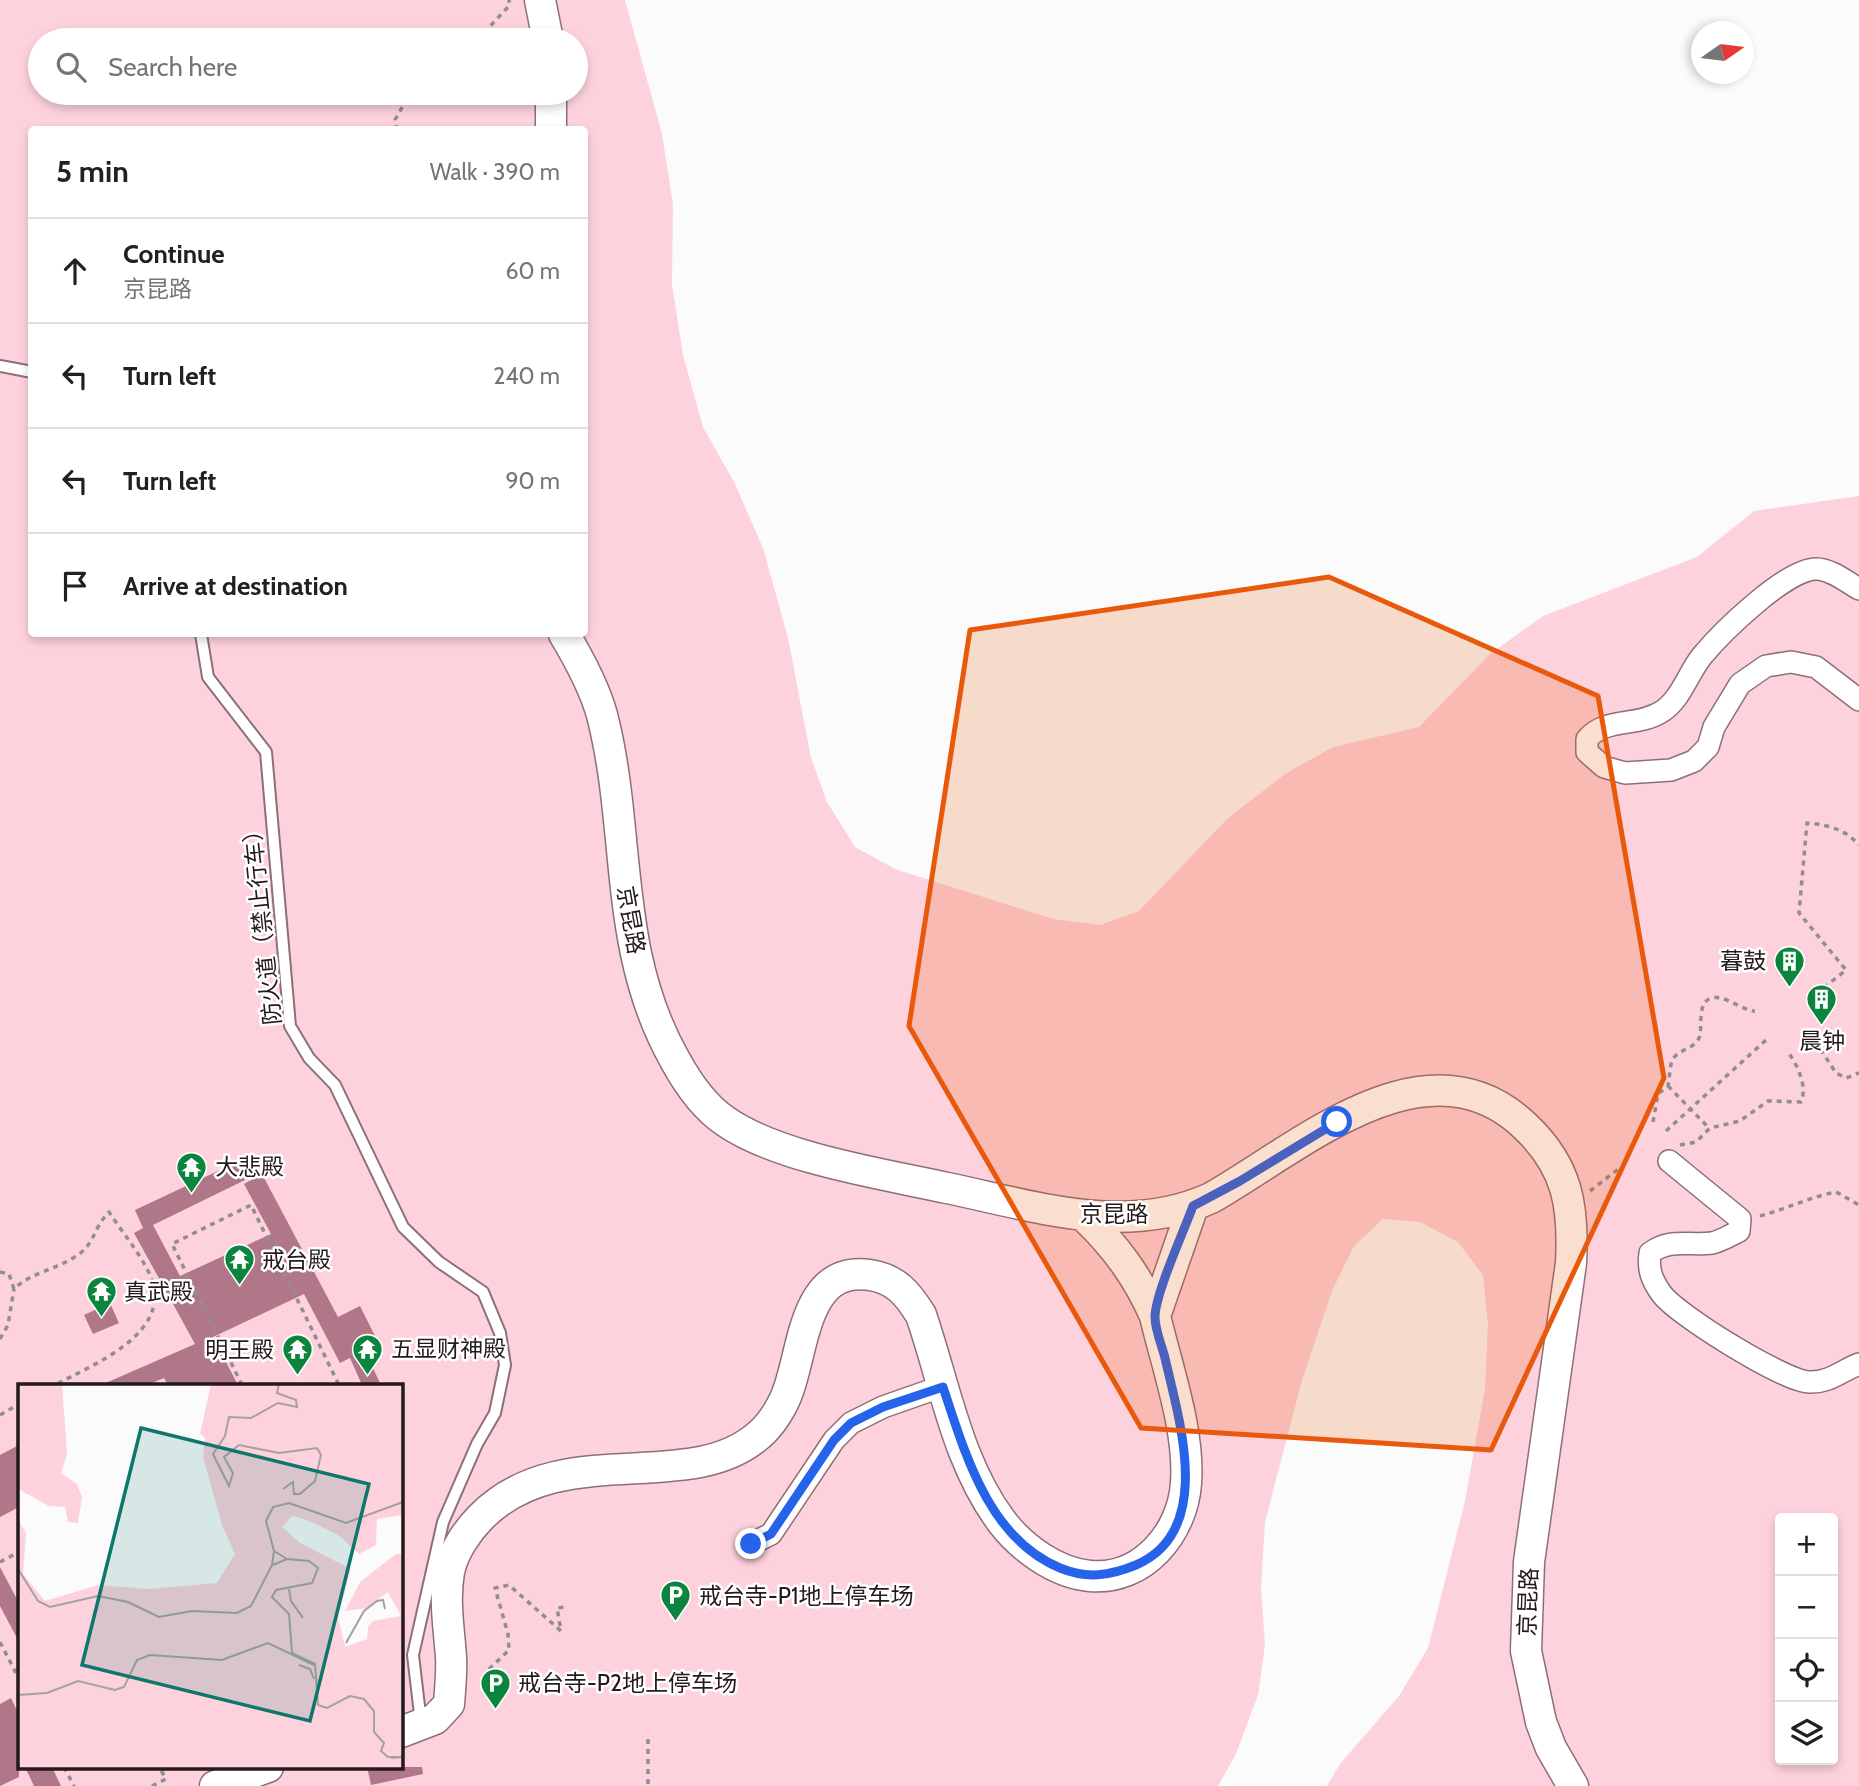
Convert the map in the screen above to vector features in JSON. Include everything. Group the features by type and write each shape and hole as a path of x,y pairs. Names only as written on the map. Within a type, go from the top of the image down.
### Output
{"main road":[{"path":"540,0 546,28"},
{"path":"551,105 551,126"},
{"name":"京昆路","path":"566,637 589,680 601,713 611,760 625,901 644,984 666,1044 700,1098 723,1120 747,1133 799,1152 1085,1217 1132,1218 1193,1206 1368,1105 1400,1093 1435,1088 1466,1093 1492,1103 1518,1120 1541,1141 1559,1170 1571,1205 1571,1263 1529,1562 1526,1651 1541,1722 1573,1786"},
{"path":"1155,1316 1193,1206"},
{"path":"411,1729 435,1719 449,1704 449,1570 460,1544 475,1523 496,1502 517,1489 551,1477 704,1460 734,1450 759,1436 787,1394 813,1303 828,1286 848,1276 864,1274 897,1284 909,1296 921,1315 971,1473 1003,1523 1050,1564 1072,1573 1093,1577 1116,1573 1146,1560 1165,1542 1178,1520 1186,1484 1184,1445 1155,1316 1142,1286 1117,1247 1085,1217"},
{"path":"215,1786 265,1768"}],"street":[{"path":"1859,589 1839,576 1816,569 1792,575 1770,591 1702,657 1677,696 1661,712 1596,728 1587,739 1587,752 1604,767 1625,773 1671,770 1694,761 1709,747 1714,727 1740,684 1766,666 1791,662 1816,667 1859,700"},
{"path":"1670,1153 1740,1219 1739,1231 1712,1243 1661,1245 1650,1253 1648,1270 1661,1295 1678,1311 1786,1376 1807,1382 1829,1380 1859,1364"},
{"path":"751,1544 771,1534 834,1440 851,1423 883,1407 943,1387"}],"lane":[{"path":"0,366 28,371"},
{"name":"防火道（禁止行车）","path":"201,637 208,677 266,752 290,1026 309,1058 335,1085 403,1227 439,1262 483,1292 500,1333 505,1365 495,1413 477,1444 443,1522 413,1655 411,1729"}],"path":[{"path":"488,28 509,6 509,0"},
{"path":"396,126 395,120 403,105"},
{"path":"1816,994 1846,970 1799,913 1807,823 1826,825 1849,834 1859,845"},
{"path":"1653,1122 1658,1094 1668,1086 1671,1063 1676,1055 1697,1042 1703,1005 1710,999 1720,998 1745,1011 1755,1011"},
{"path":"1666,1131 1766,1040"},
{"path":"1815,1041 1836,1073 1846,1078 1859,1073"},
{"path":"1670,1153 1696,1142 1709,1129 1740,1121 1768,1101 1801,1102 1804,1096 1797,1064 1788,1052"},
{"path":"1668,1086 1709,1129"},
{"path":"1571,1205 1621,1167"},
{"path":"1740,1219 1785,1209 1810,1197 1836,1192 1859,1205"},
{"path":"242,1384 172,1244 251,1205 340,1384"},
{"path":"14,1289 22,1281 74,1258 94,1241 97,1224 108,1212 150,1275 155,1297 150,1321 131,1340 103,1359 57,1384"},
{"path":"0,1272 9,1274 14,1289 8,1325 0,1339"},
{"path":"0,1415 18,1405"},
{"path":"0,1562 18,1553"},
{"path":"488,1669 509,1650 508,1634 495,1588 509,1585 561,1630 556,1608 567,1607"},
{"path":"0,1642 18,1677"},
{"path":"648,1739 648,1786"},
{"path":"65,1768 74,1786"},
{"path":"152,1786 166,1779 160,1768"}],"highlighted area":[{"path":"1329,577 1598,696 1664,1078 1491,1450 1141,1428 909,1026 970,630"}],"shaded area":[{"path":"0,0 625,0 662,134 673,204 672,284 683,355 703,427 734,482 763,548 788,638 811,758 827,802 855,847 895,869 1053,919 1100,925 1139,911 1227,819 1285,774 1333,747 1419,727 1490,654 1543,616 1697,557 1754,511 1859,496 1859,1786 1327,1786 1340,1764 1399,1696 1428,1648 1465,1501 1485,1389 1488,1324 1483,1275 1458,1242 1420,1222 1383,1219 1354,1246 1332,1291 1302,1380 1265,1522 1261,1589 1265,1645 1258,1695 1236,1754 1218,1786 0,1786"}],"building":[{"path":"237,1162 245,1180 153,1225 180,1276 271,1234 244,1184 262,1174 338,1317 360,1306 377,1340 363,1347 381,1384 362,1384 350,1358 340,1363 304,1294 213,1337 237,1384 167,1384 164,1378 149,1384 103,1384 195,1344 134,1233 143,1228 135,1210"},
{"name":"真武殿","path":"110,1303 119,1323 93,1334 84,1315"},
{"path":"18,1446 18,1508 0,1517 0,1455"},
{"path":"0,1567 18,1601 18,1640 0,1606"},
{"path":"11,1698 18,1713 19,1777 0,1786 0,1704"},
{"path":"422,1767 423,1774 371,1785 367,1768"},
{"path":"25,1768 52,1768 61,1786 34,1786"}],"place":[{"name":"暮鼓","path":"1789,988"},
{"name":"晨钟","path":"1822,1027"},
{"name":"大悲殿","path":"192,1194"},
{"name":"戒台殿","path":"239,1287"},
{"name":"真武殿","path":"101,1319"},
{"name":"五显财神殿","path":"368,1376"},
{"name":"明王殿","path":"297,1377"},
{"name":"戒台寺-P1地上停车场","path":"676,1623"},
{"name":"戒台寺-P2地上停车场","path":"495,1710"}],"route":[{"path":"751,1544 771,1534 834,1440 851,1423 883,1407 943,1387 971,1473 1003,1523 1028,1547 1050,1564 1072,1573 1093,1577 1116,1573 1146,1560 1165,1542 1178,1520 1186,1484 1184,1445 1155,1316 1193,1206 1211,1198 1337,1122"}]}
